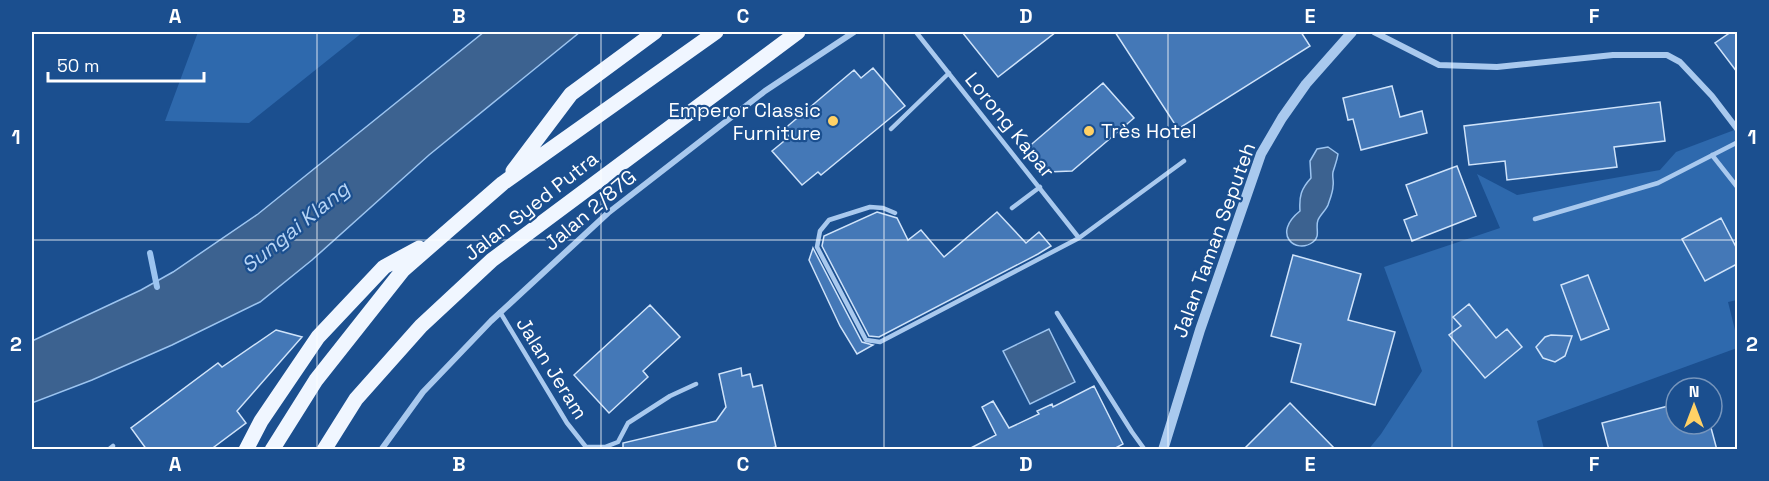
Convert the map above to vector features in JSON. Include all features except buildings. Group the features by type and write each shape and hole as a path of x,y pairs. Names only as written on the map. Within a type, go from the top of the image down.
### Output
{"main road":[{"path":"503,183 571,94 655,32"},
{"name":"Jalan Syed Putra","path":"272,450 316,380 403,270 503,183 716,32"},
{"name":"Jalan Syed Putra","path":"324,450 356,399 421,326 492,260 798,32"},
{"path":"246,450 261,421 318,337 384,267 443,236"}],"street":[{"name":"Jalan 2/87G","path":"381,450 423,392 500,312 608,213 765,92 854,32"},
{"name":"Jalan Taman Seputeh","path":"1163,450 1200,330 1261,154 1282,118 1306,84 1352,32"},
{"path":"1374,32 1438,65 1497,67 1613,55 1667,55 1680,63 1712,96 1737,130"}],"lane":[{"name":"Lorong Kapar","path":"916,32 1079,238"},
{"path":"891,129 949,73"},
{"path":"1535,219 1658,183 1737,142"},
{"path":"1712,155 1737,188"},
{"path":"895,213 883,208 870,207 829,220 820,231 817,247 866,340 873,342 880,342 1079,238 1184,161"},
{"path":"1012,208 1040,187"},
{"name":"Jalan Jeram","path":"500,312 567,423 586,447 605,447 618,442"},
{"path":"1056,313 1145,450"},
{"path":"623,450 618,442 628,423 670,396 696,384"},
{"path":"238,450 261,421"}],"shaded area":[{"path":"198,32 363,32 249,123 165,121"},
{"path":"1737,129 1737,300 1728,302 1737,338 1737,348 1537,421 1544,449 1368,450 1422,371 1384,267 1500,228 1477,174 1517,195 1660,170 1676,152"}],"water":[{"name":"Sungai Klang","path":"484,32 580,32 429,155 312,260 260,302 172,345 32,403 32,341 141,290 173,272 258,214"},
{"path":"1328,147 1338,154 1333,172 1331,196 1318,220 1315,240 1300,246 1289,240 1287,227 1300,211 1301,193 1311,178 1310,161 1317,149"},
{"path":"1049,329 1075,382 1030,404 1003,351"}],"waterway":[{"path":"150,253 157,287"}],"place":[{"name":"Emperor Classic Furniture","path":"833,121"},
{"name":"Très Hotel","path":"1089,131"}]}
